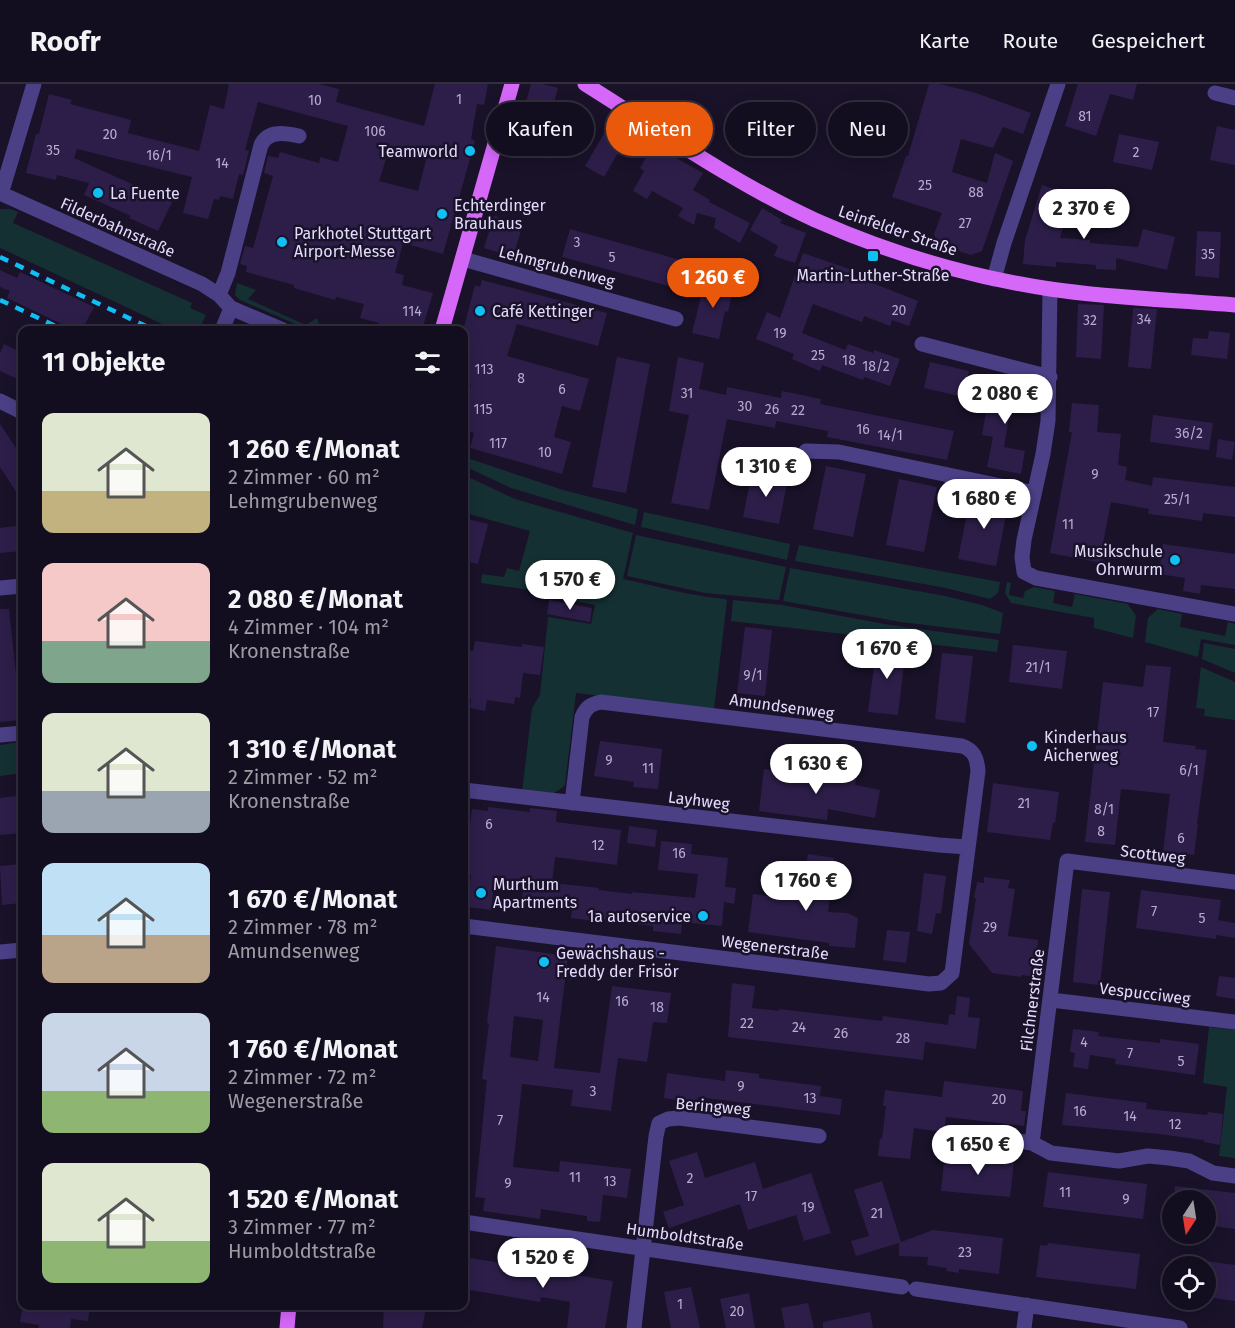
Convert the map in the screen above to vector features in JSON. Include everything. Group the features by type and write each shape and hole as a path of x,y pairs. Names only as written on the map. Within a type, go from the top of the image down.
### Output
{"main road":[{"path":"443,326 512,84"},
{"name":"Leinfelder Straße","path":"585,84 718,168 815,220 895,251 994,279 1050,289 1235,305"},
{"path":"287,1328 289,1310"}],"street":[{"path":"0,194 34,84"},
{"path":"994,279 1058,84"},
{"path":"1215,93 1235,98"},
{"path":"219,295 228,273 264,139 270,135 299,136"},
{"name":"Filderbahnstraße","path":"0,194 202,284 219,295 231,308 274,326"},
{"name":"Lehmgrubenweg","path":"463,259 676,319"},
{"path":"1050,289 1050,377 1046,439 1022,557 1024,572 1036,578 1235,614"},
{"path":"224,326 231,308"},
{"path":"922,344 1050,377"},
{"path":"0,401 18,410"},
{"path":"806,451 839,452 1034,493"},
{"path":"0,588 18,586"},
{"name":"Amundsenweg","path":"572,803 582,717 585,709 601,702 969,748 978,760 978,771 967,847"},
{"path":"0,735 18,733"},
{"name":"Layhweg","path":"468,790 967,847"},
{"name":"Wegenerstraße","path":"468,927 877,978 929,984 941,983 952,973 967,847"},
{"name":"Scottweg","path":"1067,861 1235,882"},
{"name":"Filchnerstraße","path":"1032,1143 1067,861"},
{"path":"0,952 18,950"},
{"name":"Vespucciweg","path":"1051,1000 1235,1022"},
{"name":"Beringweg","path":"644,1248 659,1123 679,1118 819,1136"},
{"path":"955,1133 1032,1143 1052,1153 1119,1161 1148,1156 1189,1161 1214,1173 1235,1176"},
{"name":"Humboldtstraße","path":"468,1223 1180,1328"},
{"path":"634,1328 644,1248"},
{"path":"1024,1328 1027,1305"}],"green space":[{"path":"0,209 11,209 18,212 13,223 192,303 190,308 206,315 201,326 166,326 0,248"},
{"path":"237,283 256,290 248,299 306,325 317,318 320,326 300,326 240,300 235,295"},
{"path":"468,458 563,490 638,509 635,525 511,488 468,468"},
{"path":"468,477 515,499 633,533 623,579 725,599 727,601 714,709 576,693 565,785 550,794 522,792 532,708 540,695 548,617 591,624 595,605 544,595 544,592 481,583 482,574 504,577 507,568 519,571 530,531 469,514 470,507 468,506"},
{"path":"644,512 790,544 787,560 641,527"},
{"path":"636,535 786,567 779,600 705,593 627,576"},
{"path":"799,545 1000,582 998,593 990,599 946,588 795,561"},
{"path":"790,568 945,596 982,605 1003,613 1000,634 901,622 783,601"},
{"path":"1007,582 1011,583 1009,595 1023,598 1025,591 1034,587 1055,591 1053,603 1072,607 1075,594 1128,604 1136,616 1133,638 1094,628 1094,618 1011,603 1005,593"},
{"path":"733,600 782,605 890,625 999,640 997,652 731,621"},
{"path":"1158,609 1182,614 1180,627 1225,636 1228,622 1235,624 1235,645 1201,639 1198,657 1145,642 1148,618"},
{"path":"1204,643 1235,649 1235,673 1202,659"},
{"path":"1201,667 1235,682 1235,720 1204,716 1205,709 1196,708"},
{"path":"18,742 18,774 0,776 0,745"},
{"path":"1209,1027 1235,1030 1235,1158 1219,1156 1227,1087 1203,1083"}],"building":[{"path":"229,84 319,84 339,89 336,102 424,126 435,84 488,84 484,105 477,104 471,139 475,141 443,254 403,243 395,273 404,275 402,285 433,293 423,326 378,326 379,323 360,318 364,304 336,297 335,300 294,288 294,285 246,272 247,266 240,264 245,246 253,248 273,176 264,173 268,156 278,158 280,152 319,163 320,157 338,162 348,126 258,102 245,150 249,151 243,175 239,174 233,199 220,196 219,200 214,199 208,219 183,213 192,177 77,149 74,158 172,202 158,231 84,195 89,183 57,175 56,180 26,173 49,94 72,100 70,104 131,120 128,133 199,151 210,105 224,109","holes":["388,153 396,155 397,153 426,160 418,191 379,181"]},
{"path":"531,84 558,88 554,102 526,102"},
{"path":"929,84 940,84 976,93 1031,113 1023,134 1003,127 993,148 961,139 952,172 987,183 995,153 1013,161 982,251 971,255 938,244 934,234 942,213 892,197 906,156 908,156"},
{"path":"1078,84 1137,84 1133,100 1110,94 1096,136 1065,126"},
{"path":"1217,126 1235,130 1235,165 1210,160"},
{"path":"606,130 606,156 616,156 604,177 585,166 591,156 594,156 594,151"},
{"path":"1119,134 1159,142 1152,170 1113,162"},
{"path":"647,156 673,156 703,173 693,190 710,200 709,202 750,223 740,243 714,228 716,218 697,213 694,225 678,216 683,208 652,191 647,199 633,191 644,171 640,168"},
{"path":"1042,185 1073,195 1060,238 1138,247 1143,229 1175,237 1167,270 1116,258 1116,270 1096,269 1096,265 1056,262 1056,267 1023,264 1025,240"},
{"path":"762,208 782,220 780,223 806,233 795,263 774,256 778,246 750,230"},
{"path":"494,216 523,224 513,257 484,248"},
{"path":"570,229 684,261 676,288 562,257"},
{"path":"1197,231 1221,232 1219,278 1195,276"},
{"path":"803,253 852,270 850,274 918,301 909,326 892,320 890,326 864,316 862,322 813,304 802,333 845,350 848,344 900,359 890,386 864,377 863,380 822,365 820,371 792,359 794,354 756,339 767,312 780,318"},
{"path":"0,270 17,278 20,272 94,307 84,326 66,326 7,298 10,291 0,287"},
{"path":"482,280 607,313 598,346 517,324 507,356 589,379 580,411 562,406 554,437 571,442 562,474 470,448 474,433 468,431 468,397 471,385 468,384 468,326 464,326 475,285 480,287"},
{"path":"705,280 734,286 728,312 725,311 719,339 692,333"},
{"path":"1078,304 1104,305 1101,359 1076,357"},
{"path":"1133,308 1157,309 1151,369 1128,367"},
{"path":"1209,331 1230,333 1227,359 1191,355 1193,338 1208,339"},
{"path":"4,344 18,351 18,379 0,371 0,353"},
{"path":"617,357 650,364 626,493 592,487"},
{"path":"678,357 704,363 699,389 726,395 727,387 781,398 782,391 821,399 820,404 954,431 947,460 827,437 828,431 776,421 775,428 727,419 709,510 671,503 689,415 669,411"},
{"path":"930,362 969,371 963,397 924,388"},
{"path":"991,383 1033,390 1029,414 1010,411 1004,447 1025,451 1021,474 987,467 993,437 982,435"},
{"path":"1072,403 1099,405 1097,432 1121,434 1118,465 1127,467 1125,480 1152,486 1153,477 1235,487 1235,517 1203,513 1202,521 1148,514 1149,509 1111,502 1102,548 1105,548 1102,563 1050,553 1072,432 1069,432"},
{"path":"1153,415 1213,423 1209,450 1150,442"},
{"path":"0,424 18,451 18,495 0,467"},
{"path":"1218,439 1235,442 1232,460 1216,457"},
{"path":"826,466 866,474 853,537 813,529"},
{"path":"752,472 788,479 779,524 743,517"},
{"path":"899,479 937,487 924,552 886,545"},
{"path":"971,494 1009,501 996,566 958,559"},
{"path":"468,519 488,524 478,564 468,562"},
{"path":"18,526 18,551 0,553 0,528"},
{"path":"1163,544 1235,554 1235,589 1201,585 1200,594 1183,591 1185,578 1159,574"},
{"path":"549,600 592,608 590,622 547,614"},
{"path":"0,609 9,609 18,694 18,720 0,722"},
{"path":"745,627 772,630 765,696 737,693"},
{"path":"475,641 522,647 522,644 544,647 540,675 523,673 520,698 515,697 514,704 487,700 485,711 470,708 468,650 473,651"},
{"path":"877,644 906,647 898,715 868,712"},
{"path":"1013,645 1067,651 1062,689 1009,682"},
{"path":"942,653 973,656 965,723 935,719"},
{"path":"1146,665 1171,667 1163,742 1196,746 1195,749 1207,750 1194,855 1163,851 1170,794 1121,789 1115,845 1085,842 1103,682 1143,687"},
{"path":"600,741 662,749 658,789 633,787 634,782 594,776"},
{"path":"764,769 838,778 839,773 857,776 855,785 880,790 875,818 828,809 827,820 759,811"},
{"path":"993,783 1059,792 1050,840 987,832"},
{"path":"18,796 18,833 0,835 0,798"},
{"path":"488,807 530,812 530,808 557,811 556,822 621,830 617,865 555,857 552,883 632,894 632,892 695,898 698,874 658,870 661,841 692,844 691,854 728,858 725,887 736,888 734,904 724,902 722,926 682,922 681,934 653,931 653,926 571,918 572,910 521,908 524,881 495,878 491,910 468,907 471,875 468,875 468,843 472,809 488,811"},
{"path":"629,826 657,830 655,847 627,843"},
{"path":"808,854 834,858 828,912 847,913 858,918 855,948 829,946 829,943 748,932 753,894 806,901 809,872 805,871"},
{"path":"18,864 18,903 2,905 0,866"},
{"path":"924,873 946,876 941,914 936,913 932,934 917,931"},
{"path":"984,877 1010,880 1008,888 1015,889 1008,936 1038,940 1037,949 1043,949 1040,970 1035,969 1034,977 992,973 969,944 977,882 984,883"},
{"path":"1082,889 1110,892 1100,985 1073,982"},
{"path":"1141,890 1221,900 1218,920 1235,923 1235,938 1216,935 1216,939 1136,928"},
{"path":"887,930 910,932 906,963 883,960"},
{"path":"496,946 568,956 554,1068 600,1073 612,986 671,993 667,1023 653,1022 647,1062 618,1058 611,1111 571,1106 573,1090 522,1084 513,1167 559,1172 560,1161 631,1169 627,1198 603,1195 600,1222 587,1221 587,1216 541,1209 540,1219 483,1211 485,1198 475,1197 487,1080 482,1079 489,1024 487,1023","holes":["514,1016 543,1020 538,1061 510,1057"]},
{"path":"1219,976 1235,978 1235,999 1216,996"},
{"path":"732,983 755,986 752,1008 882,1021 883,1016 948,1025 949,1014 955,1015 957,996 970,998 968,1017 980,1018 976,1049 925,1042 923,1060 728,1037"},
{"path":"1073,1029 1099,1032 1098,1036 1160,1043 1160,1039 1199,1044 1195,1075 1115,1064 1116,1059 1090,1055 1088,1069 1073,1067 1075,1053 1070,1052"},
{"path":"726,1070 759,1074 759,1078 821,1086 820,1096 842,1099 840,1115 698,1097 697,1103 664,1098 667,1073 725,1081"},
{"path":"944,1081 1023,1091 1021,1111 1026,1111 1024,1126 946,1117 944,1132 914,1128 910,1159 878,1156 886,1106 883,1106 885,1090 942,1097"},
{"path":"1066,1093 1147,1103 1146,1109 1207,1115 1208,1112 1223,1114 1220,1145 1204,1142 1204,1140 1159,1134 1062,1125"},
{"path":"697,1152 705,1178 755,1162 763,1189 811,1173 831,1233 804,1241 796,1215 748,1230 740,1204 669,1228 663,1212 684,1205 669,1161"},
{"path":"964,1156 1014,1161 1010,1197 941,1191 944,1162"},
{"path":"1048,1172 1147,1184 1143,1219 1043,1207"},
{"path":"882,1181 901,1242 933,1230 1003,1238 999,1274 959,1269 959,1273 946,1271 947,1268 927,1265 928,1257 899,1256 899,1243 856,1256 851,1241 869,1236 854,1190"},
{"path":"1175,1186 1209,1190 1175,1190"},
{"path":"1216,1191 1235,1193 1235,1229 1216,1226"},
{"path":"1048,1243 1140,1254 1136,1289 1036,1277 1040,1245 1047,1246"},
{"path":"468,1258 613,1281 605,1328 567,1328 570,1302 541,1297 540,1302 468,1290"},
{"path":"1216,1262 1235,1265 1235,1301 1216,1298"},
{"path":"691,1287 700,1328 671,1328 664,1292"},
{"path":"749,1293 755,1328 726,1328 720,1299"},
{"path":"808,1303 814,1328 785,1328 781,1308"},
{"path":"22,1310 89,1310 88,1321 71,1319 70,1328 38,1328 39,1325 20,1322"},
{"path":"384,1310 426,1310 422,1328 383,1328"},
{"path":"870,1312 873,1328 823,1328 823,1322"}],"railway":[{"path":"0,257 146,326"},
{"path":"0,300 55,326"}],"place":[{"name":"Teamworld","path":"470,151"},
{"name":"La Fuente","path":"98,193"},
{"name":"Echterdinger Brauhaus","path":"442,214"},
{"name":"Parkhotel Stuttgart Airport-Messe","path":"282,242"},
{"name":"Martin-Luther-Straße","path":"873,256"},
{"name":"Café Kettinger","path":"480,311"},
{"name":"Musikschule Ohrwurm","path":"1175,560"},
{"name":"Kinderhaus Aicherweg","path":"1032,746"},
{"name":"Murthum Apartments","path":"481,893"},
{"name":"1a autoservice","path":"703,916"},
{"name":"Gewächshaus - Freddy der Frisör","path":"544,962"}]}
